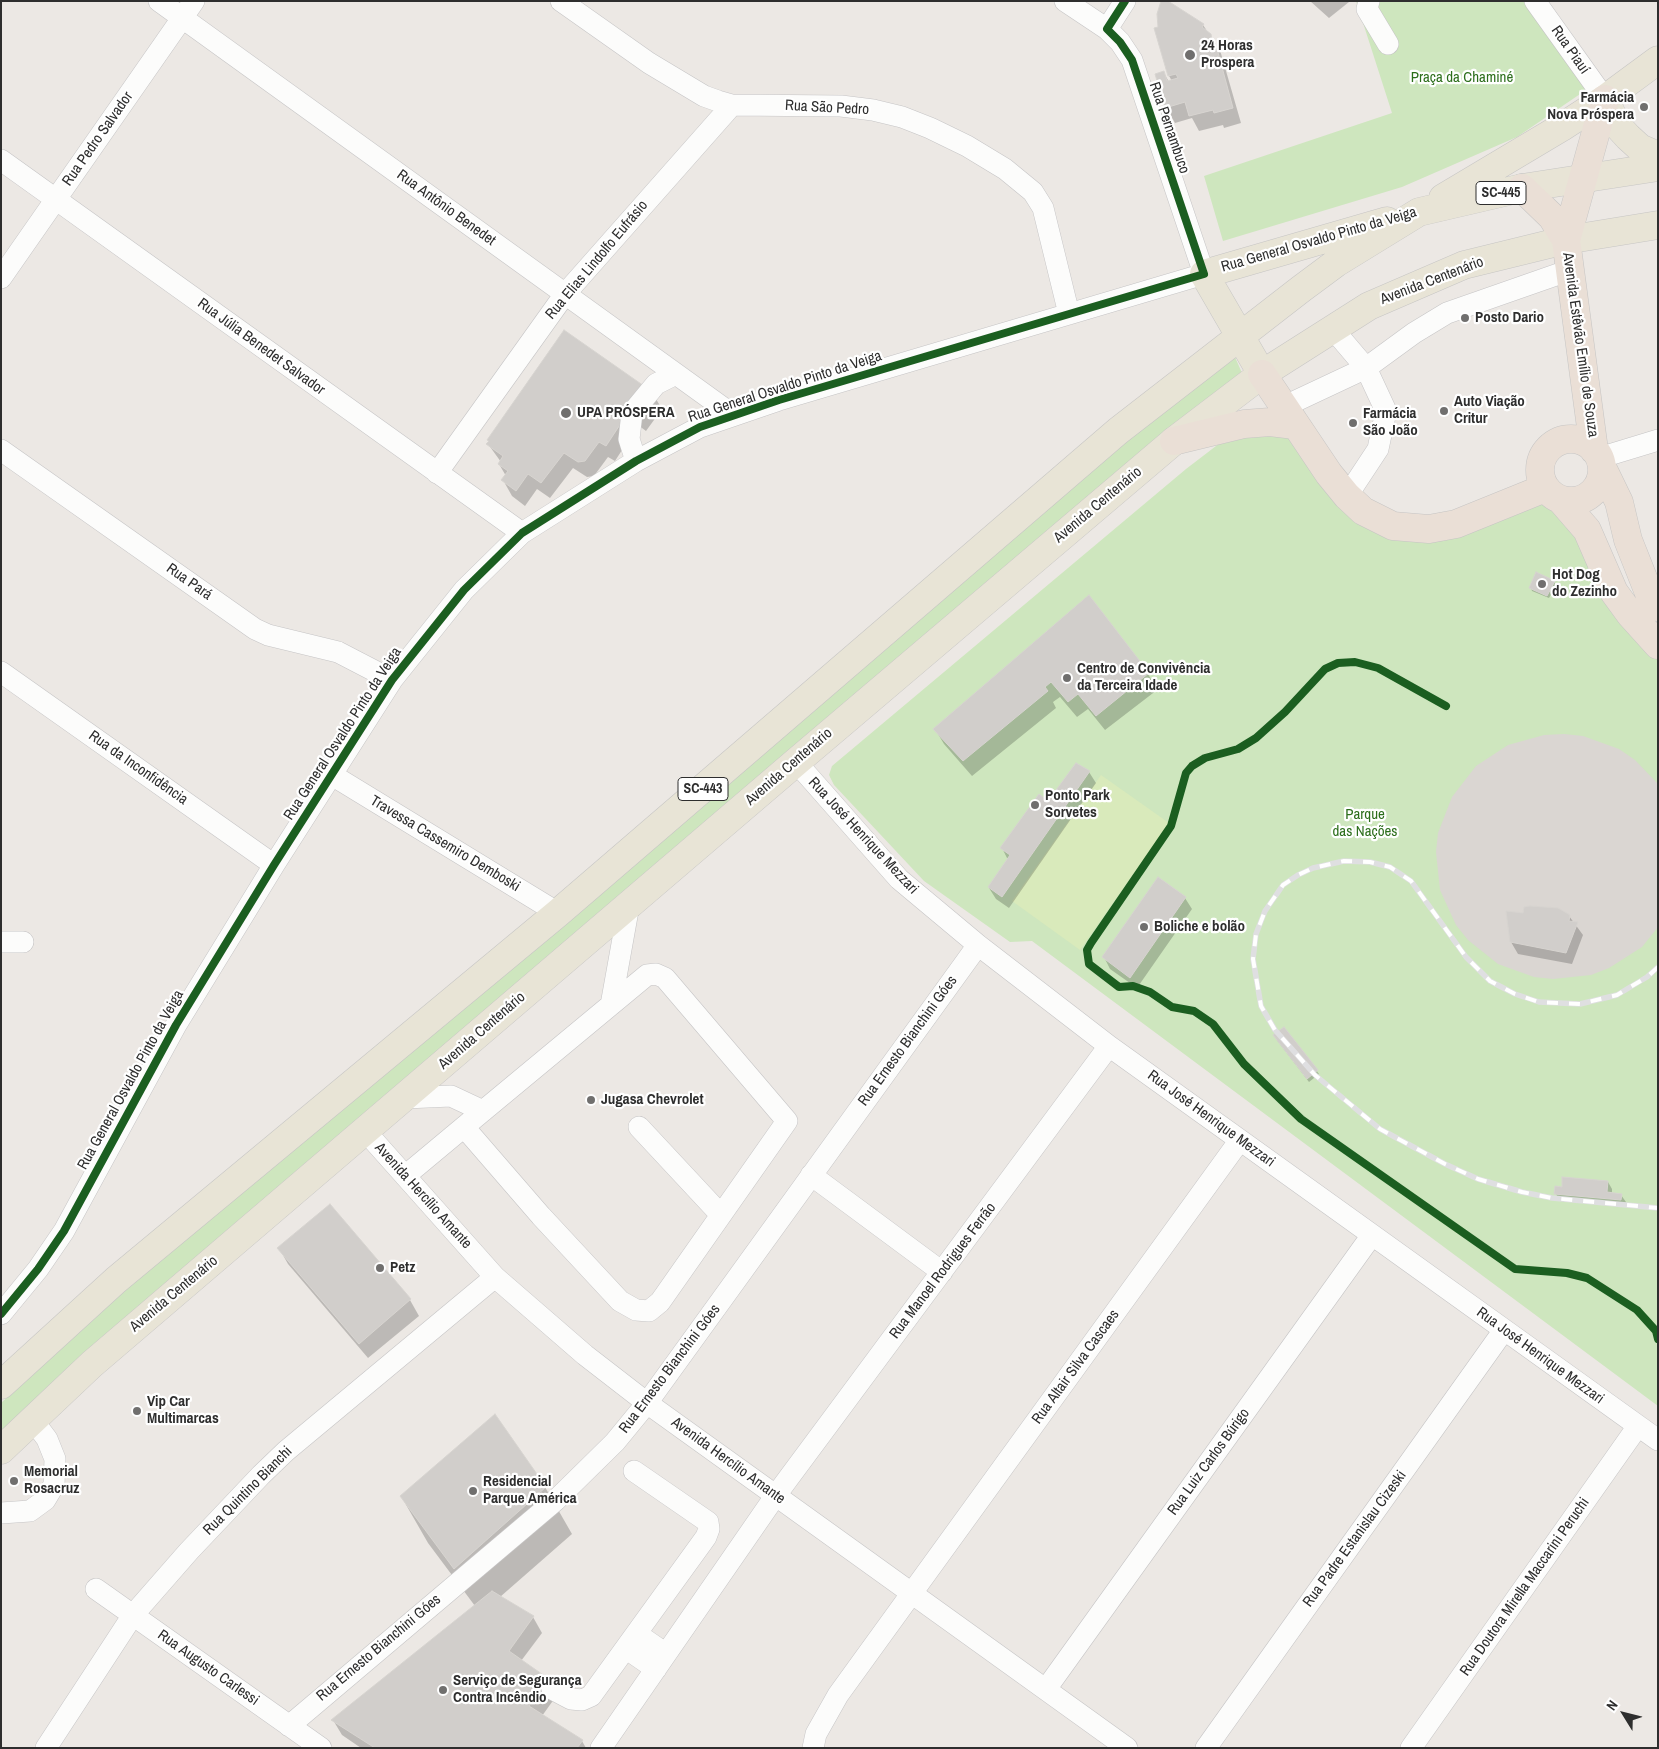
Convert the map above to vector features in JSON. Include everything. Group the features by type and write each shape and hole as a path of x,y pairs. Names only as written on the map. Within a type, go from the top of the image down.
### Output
{"highway":[{"path":"1566,240 1605,100"},
{"path":"1522,188 1552,217 1566,240"},
{"name":"Avenida Estêvão Emílio de Souza","path":"1566,240 1598,458 1619,502 1628,540 1649,593 1658,607"},
{"path":"1262,374 1289,416 1347,496 1364,512 1393,526 1429,529 1456,524 1553,494 1581,499 1590,494 1596,486 1598,458 1577,439 1556,442 1548,449 1542,458 1540,473 1553,494 1587,530 1614,592 1658,646"},
{"path":"1174,441 1244,424 1270,422 1289,416"}],"main road":[{"name":"Rua General Osvaldo Pinto da Veiga","path":"1204,274 1419,212 1605,100 1658,60"},
{"path":"1605,100 1616,124 1640,148 1658,156"},
{"name":"SC-445","path":"1419,212 1522,188 1583,177 1658,167"},
{"name":"SC-443","path":"1,1386 116,1280 558,913 1118,431 1238,336 1336,263 1419,212"},
{"name":"Avenida Centenário","path":"1,1450 92,1364 366,1132 796,762 1174,441 1262,374 1369,306 1464,265 1566,240 1658,225"},
{"name":"Rua Pernambuco","path":"1204,274 1238,336 1262,374"}],"street":[{"name":"Rua Antônio Benedet","path":"159,1 188,10 565,294 733,415"},
{"name":"Rua São Pedro","path":"561,1 677,80 704,96 732,105 841,106 873,110 902,117 967,146 1005,169 1033,192 1043,208 1069,314"},
{"name":"Rua Pernambuco","path":"1065,1 1107,29 1120,42 1132,60 1204,274"},
{"path":"1107,29 1125,1"},
{"path":"1369,1 1367,9 1388,44"},
{"name":"Rua Piauí","path":"1535,1 1605,100"},
{"name":"Rua Pedro Salvador","path":"1,278 188,10"},
{"name":"Rua Elias Lindolfo Eufrásio","path":"437,473 565,294 732,105"},
{"name":"Rua Júlia Benedet Salvador","path":"1,160 522,533"},
{"path":"1289,416 1366,368 1414,333 1447,313 1570,270"},
{"name":"Rua General Osvaldo Pinto da Veiga","path":"1,1314 38,1269 64,1231 154,1062 274,864 392,680 464,590 522,533 678,436 733,415 1204,274"},
{"path":"1332,328 1366,368 1386,411 1378,449 1347,496"},
{"path":"636,461 629,439 629,425 632,413 656,384 676,374"},
{"path":"1598,458 1658,440"},
{"name":"Rua Pará","path":"1,450 255,629 268,635 338,652 392,680"},
{"name":"Rua da Inconfidência","path":"1,672 274,864"},
{"name":"Rua José Henrique Mezzari","path":"796,762 899,879 978,945 1109,1046 1658,1440"},
{"name":"Travessa Cassemiro Demboski","path":"332,775 558,913"},
{"path":"611,1005 629,905"},
{"path":"1,942 23,942"},
{"name":"Rua Ernesto Bianchini Góes","path":"289,1726 556,1500 608,1449 647,1402 978,945"},
{"path":"405,1176 647,975 656,974 665,978 787,1122 660,1302 649,1311 636,1310 620,1301 541,1216 464,1127"},
{"name":"Rua Manoel Rodrigues Ferrão","path":"776,1496 1109,1046"},
{"path":"405,1098 451,1096 483,1111"},
{"path":"639,1127 721,1215"},
{"name":"Avenida Hercílio Amante","path":"366,1132 495,1276 585,1355 776,1496 1128,1748"},
{"name":"Rua Altair Silva Cascaes","path":"813,1748 816,1734 828,1711 1240,1140"},
{"path":"812,1175 942,1272"},
{"name":"Rua Luiz Carlos Búrigo","path":"1046,1689 1372,1235"},
{"name":"Rua Quintino Bianchi","path":"46,1748 134,1615 189,1551 286,1450 495,1276"},
{"name":"Rua Padre Estanislau Cizeski","path":"1206,1748 1504,1330"},
{"path":"1,1513 30,1511 45,1500 54,1485 56,1459 47,1439 32,1419"},
{"name":"Rua Doutora Mirella Maccarini Peruchi","path":"1411,1748 1638,1426"},
{"path":"552,1689 571,1699 582,1700 591,1696 706,1537 709,1529 708,1522 634,1470"},
{"path":"601,1748 776,1496"},
{"name":"Rua Augusto Carlessi","path":"96,1589 321,1748"},
{"path":"632,1641 661,1661"}],"green space":[{"name":"Praça da Chaminé","path":"1356,1 1524,1 1586,90 1517,137 1402,187 1223,241 1204,176 1392,113"},
{"path":"1231,348 1242,373 1,1437 1,1403 86,1321"},
{"name":"Parque das Nações","path":"1286,429 1392,532 1521,500 1558,500 1658,655 1658,1406 1032,941 1010,942 924,881 834,785 829,775 832,766 1186,469 1233,433"},
{"path":"1101,775 1169,823 1080,950 1012,901"}],"shaded area":[{"path":"1564,734 1583,736 1619,749 1635,760 1658,784 1658,927 1642,947 1609,968 1591,975 1553,979 1534,977 1498,964 1468,940 1456,925 1440,890 1436,852 1438,833 1452,797 1476,766 1508,745 1544,735"}],"building":[{"name":"24 Horas Prospera","path":"1161,1 1168,1 1204,24 1202,27 1211,34 1213,46 1216,45 1233,108 1214,113 1213,110 1189,116 1185,102 1165,108 1155,74 1164,71 1167,81 1178,78 1176,74 1168,76 1154,28 1158,27 1157,14"},
{"name":"UPA PRÓSPERA","path":"564,330 654,393 629,411 606,446 599,442 585,461 578,462 564,453 541,483 528,474 516,491 501,480 508,471 498,464 503,456 486,444 489,441 487,440"},
{"name":"Hot Dog do Zezinho","path":"1536,572 1555,581 1547,596 1529,588"},
{"name":"Centro de Convivência da Terceira Idade","path":"1089,595 1149,673 1096,716 1078,694 1068,702 1051,682 1045,687 1048,691 963,761 933,729"},
{"path":"1076,763 1090,771 1002,897 988,887 1010,855 1000,848 1039,794 1048,801"},
{"name":"Boliche e bolão","path":"1158,877 1186,897 1130,978 1102,957"},
{"path":"1524,907 1558,908 1570,915 1569,921 1578,922 1566,953 1510,942 1506,911 1523,913"},
{"path":"1284,1027 1318,1070 1307,1079 1273,1035"},
{"path":"1562,1177 1608,1181 1607,1192 1622,1194 1621,1200 1554,1194 1555,1186 1562,1187"},
{"path":"330,1204 411,1299 359,1344 277,1248"},
{"name":"Residencial Parque América","path":"495,1414 546,1487 454,1569 400,1496"},
{"path":"492,1591 534,1616 509,1651 549,1679 529,1706 583,1740 577,1748 375,1748 331,1720"}],"railway":[{"path":"1658,967 1647,977 1617,995 1580,1004 1539,1002 1515,994 1490,981 1466,957 1411,881 1390,867 1370,862 1344,861 1313,868 1283,885 1265,911 1256,934 1253,959 1261,1006 1275,1030 1315,1075 1380,1129 1445,1164 1478,1179 1522,1192 1552,1198 1658,1208"}],"cycle path":[{"path":"1,1314 38,1269 64,1231 176,1025 274,865 392,680 464,590 522,533 636,461 700,427 779,400 1204,274 1132,60 1120,42 1107,29 1125,1"},
{"path":"1446,706 1378,668 1355,662 1338,663 1325,669 1285,712 1256,738 1238,749 1205,758 1192,766 1186,773 1171,826 1091,943 1087,950 1089,964 1119,987 1133,986 1150,992 1172,1007 1194,1011 1213,1024 1244,1064 1301,1119 1515,1269 1567,1273 1587,1278 1637,1310 1656,1331 1658,1339"}],"place":[{"name":"24 Horas Prospera","path":"1190,55"},
{"name":"Farmácia Nova Próspera","path":"1644,107"},
{"name":"Posto Dario","path":"1465,318"},
{"name":"Auto Viação Critur","path":"1444,411"},
{"name":"UPA PRÓSPERA","path":"566,413"},
{"name":"Farmácia São João","path":"1353,423"},
{"name":"Hot Dog do Zezinho","path":"1542,584"},
{"name":"Centro de Convivência da Terceira Idade","path":"1067,678"},
{"name":"Ponto Park Sorvetes","path":"1035,805"},
{"name":"Boliche e bolão","path":"1144,927"},
{"name":"Jugasa Chevrolet","path":"591,1100"},
{"name":"Petz","path":"380,1268"},
{"name":"Vip Car Multimarcas","path":"137,1411"},
{"name":"Memorial Rosacruz","path":"14,1481"},
{"name":"Residencial Parque América","path":"473,1491"},
{"name":"Serviço de Segurança Contra Incêndio","path":"443,1690"}]}
